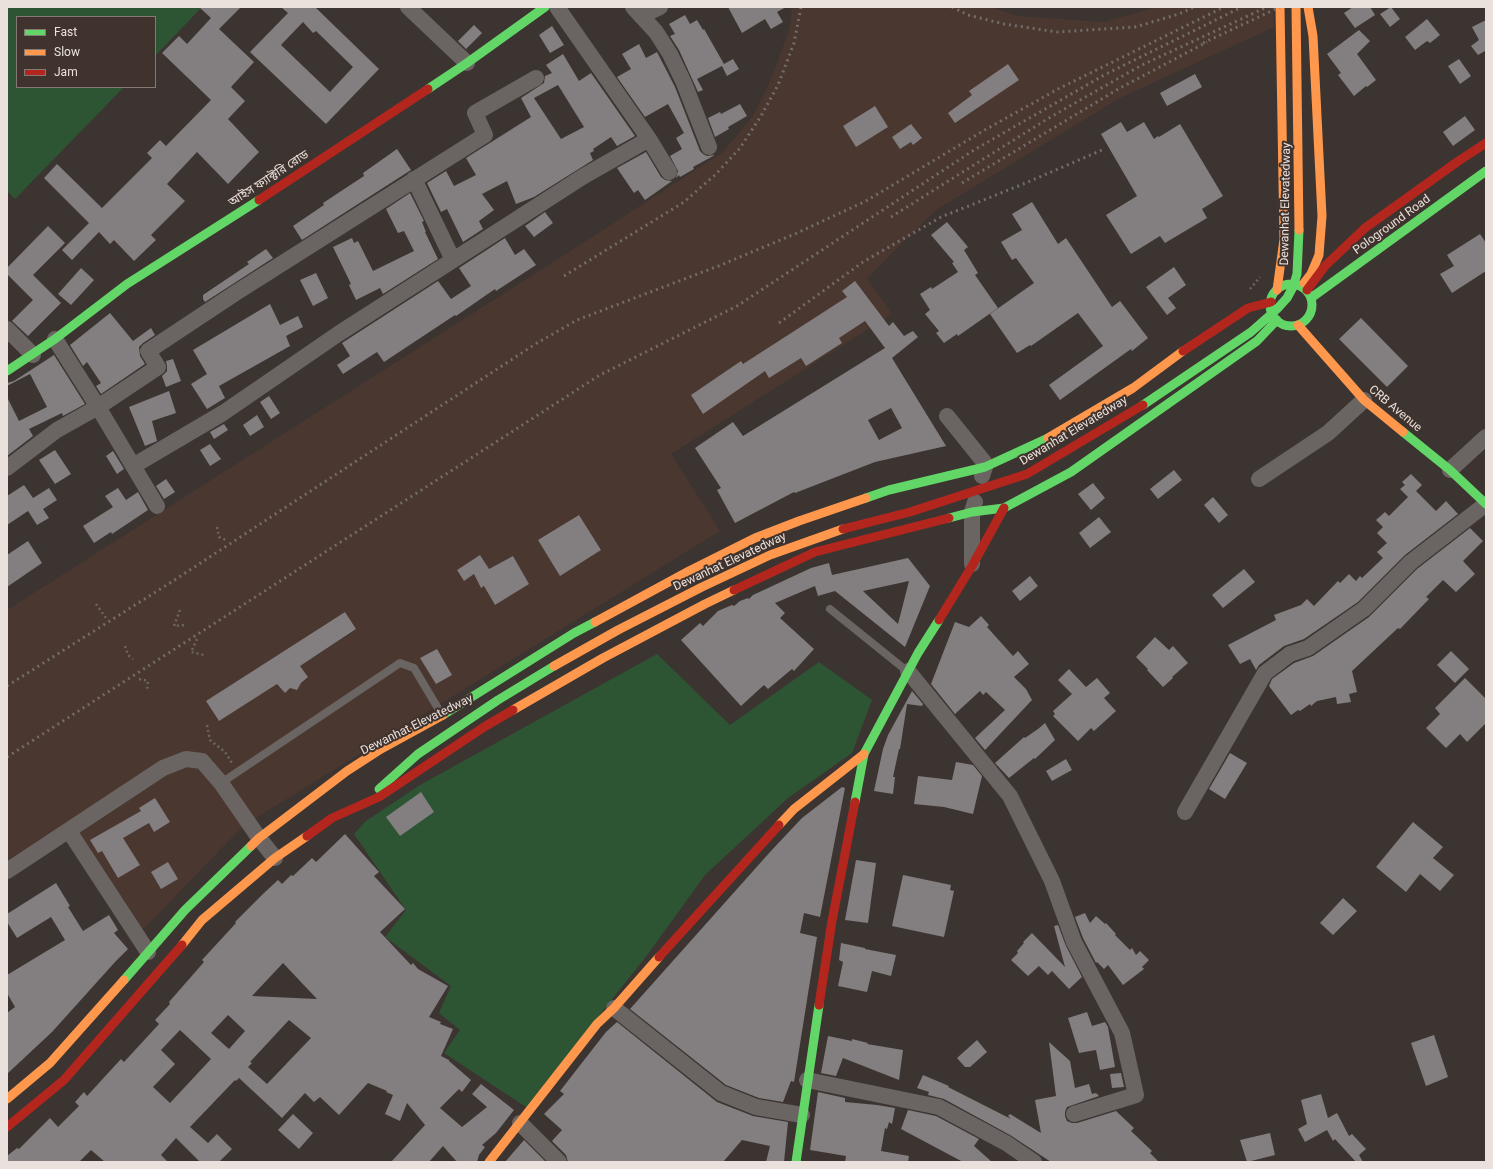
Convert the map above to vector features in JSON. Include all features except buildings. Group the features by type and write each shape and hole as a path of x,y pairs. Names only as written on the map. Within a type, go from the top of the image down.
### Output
{"main road":[{"name":"আইস ফ্যাক্টরি রোড","path":"7,371 33,355 127,284 281,186 466,63 545,7"},
{"path":"1280,7 1284,239 1277,290 1271,302 1273,314 1277,320 1290,326 1298,325 1303,322 1310,314 1312,309 1306,291 1319,255 1322,216 1313,36 1308,7"},
{"name":"Dewanhat Elevatedway","path":"362,805 418,754 498,700 570,656 618,630 702,587 770,555 838,530 910,512 1027,474 1146,403 1251,332 1287,298 1293,287 1297,274 1300,221 1296,7"},
{"path":"1306,291 1325,266 1365,228 1486,143"},
{"name":"Pologround Road","path":"1306,291 1486,172"},
{"path":"1277,290 1284,285 1292,284 1306,291"},
{"path":"7,1099 50,1063 185,910 258,838 347,771 381,749 442,715 574,633 689,571 755,538 889,490 985,467 1050,437 1133,388 1203,337 1248,308 1271,302"},
{"path":"7,1127 64,1080 147,986 202,920 275,858 332,818 379,796 491,723 603,658 705,604 815,552 972,512 1004,508 1071,472 1257,341 1277,320"},
{"name":"CRB Avenue","path":"1298,325 1364,400 1450,470 1486,504"},
{"path":"796,1162 807,1080 832,921 864,754 908,671 972,566 1004,508"},
{"name":"Dewanhat Elevatedway","path":"347,771 392,753 444,725 498,700"},
{"path":"489,1162 597,1024 614,1008 761,843 794,809 864,754"}],"street":[{"path":"408,7 466,63"},
{"path":"557,7 649,139 669,172"},
{"path":"637,11 660,7"},
{"path":"637,11 656,32 670,54 684,83 709,147"},
{"path":"7,468 58,430 158,367 148,351 237,292 485,135 475,113 536,78"},
{"path":"133,466 223,413 338,334 584,176 649,139"},
{"path":"414,180 453,260"},
{"path":"7,329 33,355"},
{"path":"55,338 98,406 157,506"},
{"path":"1259,479 1328,433 1364,400"},
{"path":"947,416 984,462 985,467 972,512 972,566"},
{"path":"1450,470 1486,437"},
{"path":"1185,812 1265,673 1290,654 1308,648 1364,609 1411,562 1486,504"},
{"path":"908,671 1010,796 1052,880 1074,942 1122,1033 1136,1095 1074,1114"},
{"path":"7,871 163,768 186,759 202,761 220,783 258,838 275,858"},
{"path":"69,831 148,952"},
{"path":"614,1008 721,1093 756,1107 802,1115"},
{"path":"807,1080 939,1107 1006,1143 1034,1162"},
{"path":"520,1123 559,1162"}],"lane":[{"path":"830,609 908,671"},
{"path":"220,783 400,664 414,668 442,715"}],"path":[{"path":"217,527 219,537 228,541"},
{"path":"96,604 106,618"},
{"path":"180,610 174,626 186,625"},
{"path":"197,640 191,652 204,654"},
{"path":"125,646 128,655 133,659"},
{"path":"139,679 148,681 147,691"},
{"path":"206,725 210,740 226,752 238,772"}],"shaded area":[{"path":"792,7 991,7 1018,16 1103,22 1157,7 1273,7 1274,27 1120,98 936,210 867,278 892,314 671,454 720,531 243,826 135,938 60,828 7,861 7,610 555,261 723,152 753,116 769,84 790,28","holes":["579,515 601,550 560,575 539,540","480,555 487,566 464,581 457,570","513,556 519,568 481,588 475,576","521,571 529,584 495,605 487,592","345,612 356,630 300,666 308,677 301,683 290,688 285,693 277,684 218,720 206,701"]}],"green space":[{"path":"7,7 202,7 156,55 156,16 16,16 16,88 123,88 15,199 7,191"},
{"path":"657,654 730,725 819,662 872,700 852,753 788,798 705,875 648,954 526,1107 444,1053 460,1030 439,1013 451,986 385,937 406,910 354,834 366,821 420,785"}],"railway":[{"path":"564,276 684,202 715,175 740,148 761,116 778,85 794,43 801,7"},
{"path":"952,7 968,15 1004,24 1057,32 1135,27 1179,14 1194,7"},
{"path":"7,686 173,581 537,343 577,320 721,265 797,233 866,201 983,131 1058,89 1224,7"},
{"path":"7,757 600,375 737,306 974,150 1106,74 1242,7"},
{"path":"891,217 1044,121 1142,65 1267,7"},
{"path":"1203,43 1280,7"},
{"path":"962,183 1120,88 1207,42"},
{"path":"779,323 863,262 941,217 1102,150"}],"traffic: fast":[{"path":"428,89 545,7"},
{"path":"1311,298 1486,171"},
{"path":"7,371 55,339 127,284 259,200"},
{"path":"1143,405 1251,332 1287,298 1293,287 1297,274 1299,230"},
{"path":"1291,284 1306,290 1312,305 1306,320 1291,326 1276,320 1270,305 1276,290 1291,284"},
{"path":"949,518 972,512 1004,508 1071,472 1257,341 1277,320"},
{"path":"1403,432 1450,470 1486,504"},
{"path":"866,498 889,490 985,467 1048,438"},
{"path":"855,802 864,754 918,653 939,620"},
{"path":"443,715 574,633 595,622"},
{"path":"379,789 418,754 498,700 554,666"},
{"path":"124,980 185,910 251,846"},
{"path":"796,1162 819,1005"}],"traffic: slow":[{"path":"1277,290 1284,239 1280,7"},
{"path":"1296,7 1299,230"},
{"path":"1304,283 1311,274 1319,255 1322,216 1313,36 1308,7"},
{"path":"1298,325 1364,400 1403,432"},
{"path":"1048,438 1133,388 1183,351"},
{"path":"595,622 689,571 755,538 866,498"},
{"path":"554,666 618,630 702,587 770,555 843,529"},
{"path":"513,710 603,658 734,590"},
{"path":"251,846 259,838 347,771 381,749 443,715"},
{"path":"779,825 794,809 864,754"},
{"path":"182,945 202,920 275,858 307,836"},
{"path":"489,1162 597,1024 614,1008 659,957"},
{"path":"7,1099 50,1063 124,980"}],"traffic: jam":[{"path":"259,200 428,89"},
{"path":"1307,290 1325,266 1365,228 1486,143"},
{"path":"1183,351 1248,308 1271,302"},
{"path":"843,529 910,512 1027,474 1143,405"},
{"path":"939,620 972,566 1004,508"},
{"path":"734,590 815,552 949,518"},
{"path":"307,836 332,818 379,797 484,727 513,710"},
{"path":"819,1005 832,921 855,802"},
{"path":"659,957 779,825"},
{"path":"7,1127 64,1080 182,945"}]}
